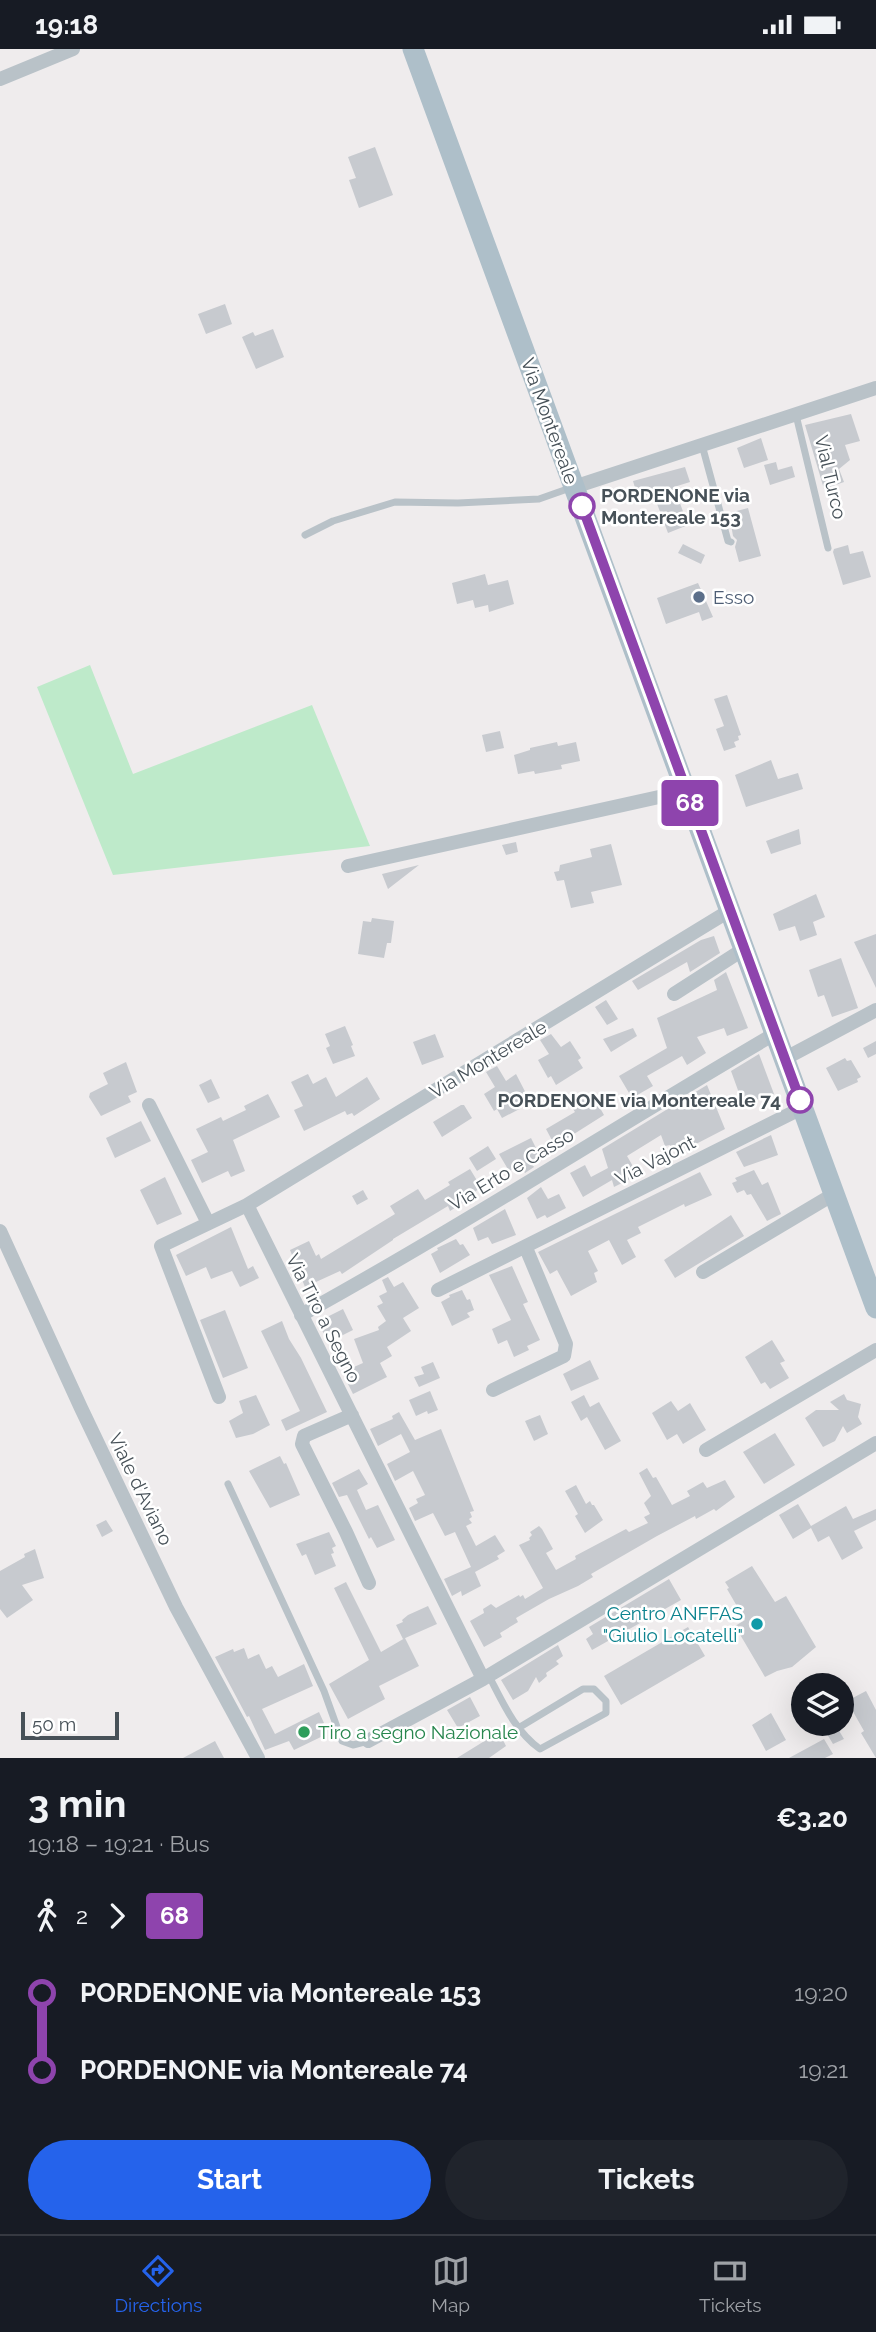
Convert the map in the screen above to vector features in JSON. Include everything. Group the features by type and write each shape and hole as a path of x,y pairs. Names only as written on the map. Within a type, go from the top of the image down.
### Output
{"main road":[{"name":"Via Montereale","path":"413,49 876,1308"}],"street":[{"path":"0,79 73,49"},
{"name":"Vial Turco","path":"574,487 876,388"},
{"path":"348,866 686,791"},
{"name":"Via Montereale","path":"247,1205 729,911"},
{"path":"674,994 744,949"},
{"path":"784,1059 876,1010"},
{"name":"Via Erto e Casso","path":"301,1315 776,1033"},
{"path":"149,1105 208,1223"},
{"name":"Via Vajont","path":"438,1290 802,1108"},
{"path":"703,1272 834,1194"},
{"path":"219,1397 161,1246 247,1205"},
{"name":"Via Tiro a Segno","path":"247,1205 486,1677"},
{"name":"Viale d'Aviano","path":"0,1231 176,1607 258,1758"},
{"path":"493,1389 564,1356 566,1344 526,1248"},
{"path":"706,1450 876,1350"},
{"path":"352,1415 304,1436 302,1444 369,1583"},
{"path":"368,1741 486,1677 876,1443"}],"lane":[{"name":"Vial Turco","path":"796,414 828,548"},
{"path":"702,445 728,541 731,542"},
{"path":"305,535 333,521 395,502 458,503 540,499 574,487"},
{"path":"228,1484 324,1691 342,1741 353,1745 368,1741"},
{"path":"486,1677 513,1721 527,1739 540,1749 606,1713 606,1701 594,1689 583,1689 520,1727"}],"green space":[{"path":"90,665 133,774 312,705 370,846 113,875 37,687"}],"building":[{"path":"375,147 393,195 359,208 349,180 356,178 348,157"},
{"path":"225,304 232,324 206,334 198,314"},
{"path":"273,329 284,357 256,369 242,337 253,332 255,336"},
{"path":"851,414 860,441 845,445 850,460 839,469 844,482 824,489 805,425"},
{"path":"761,438 768,460 744,468 737,448"},
{"path":"776,462 778,470 792,466 795,477 770,485 764,465"},
{"path":"685,467 690,482 674,487 688,525 668,533 653,493 638,498 633,481"},
{"path":"748,508 761,556 739,562 735,547 737,540 733,536 729,513"},
{"path":"683,544 705,555 701,564 678,553"},
{"path":"848,545 850,554 863,551 871,577 843,585 833,552 834,549"},
{"path":"485,574 488,585 508,580 514,604 489,612 488,605 475,608 473,600 457,604 452,583"},
{"path":"698,583 713,617 702,621 699,612 666,624 657,598"},
{"path":"727,695 741,735 738,736 739,740 734,742 736,747 724,751 716,729 724,726 714,699"},
{"path":"500,731 504,748 486,752 482,735"},
{"path":"557,742 558,746 576,742 580,761 561,765 562,769 518,774 514,755"},
{"path":"771,760 778,779 798,773 803,789 746,807 735,775"},
{"path":"799,829 801,844 771,854 766,841"},
{"path":"516,842 518,852 506,855 502,845"},
{"path":"611,844 622,885 591,892 594,903 571,908 564,880 557,881 554,872 559,871 560,865 592,857 590,849"},
{"path":"419,865 388,889 382,874"},
{"path":"816,894 825,917 813,922 817,935 800,941 795,926 779,931 773,914"},
{"path":"372,918 394,921 391,943 387,943 384,958 358,954 363,921 371,922"},
{"path":"876,934 876,988 854,942"},
{"path":"714,936 720,953 690,972 687,962 638,990 632,981 701,940"},
{"path":"841,958 858,1008 832,1017 824,995 818,997 809,970"},
{"path":"726,972 748,1028 727,1036 724,1028 697,1037 706,1053 687,1065 682,1056 647,1076 653,1086 632,1098 619,1076 667,1048 657,1018 717,990 714,980"},
{"path":"606,1000 618,1019 607,1025 595,1007"},
{"path":"345,1026 355,1056 333,1064 326,1048 330,1046 325,1034"},
{"path":"633,1028 637,1036 611,1052 603,1039"},
{"path":"435,1034 444,1057 422,1065 413,1042"},
{"path":"551,1034 561,1047 570,1041 581,1058 578,1060 583,1068 556,1085 551,1076 548,1078 538,1060 549,1054 540,1040"},
{"path":"876,1041 876,1054 868,1058 863,1048"},
{"path":"759,1054 774,1094 743,1104 731,1071"},
{"path":"845,1058 847,1061 851,1060 861,1077 857,1079 858,1082 838,1091 826,1068"},
{"path":"126,1062 137,1092 128,1096 131,1102 101,1116 89,1097 90,1093 108,1084 103,1073"},
{"path":"497,1066 506,1081 516,1074 531,1103 502,1118 497,1109 494,1111 484,1094 495,1087 486,1072"},
{"path":"308,1074 313,1084 326,1077 336,1097 367,1077 380,1099 354,1116 352,1113 347,1115 345,1111 304,1131 294,1110 303,1106 291,1082"},
{"path":"211,1079 220,1098 208,1103 199,1085"},
{"path":"707,1085 725,1129 696,1144 672,1151 670,1145 665,1146 661,1135 627,1156 638,1175 614,1187 612,1180 583,1197 570,1173 585,1165 591,1177 608,1168 602,1149"},
{"path":"268,1094 280,1117 233,1140 245,1171 231,1177 228,1171 202,1183 191,1160 208,1152 196,1129 221,1117 223,1121 246,1110 244,1106"},
{"path":"583,1099 589,1106 596,1101 604,1115 555,1146 546,1129 575,1112 571,1106"},
{"path":"464,1105 472,1118 442,1137 433,1122"},
{"path":"141,1121 151,1141 115,1158 106,1138"},
{"path":"771,1135 778,1155 744,1167 736,1152"},
{"path":"531,1138 540,1156 531,1162 534,1167 525,1173 521,1166 509,1171 499,1154"},
{"path":"488,1146 496,1159 477,1171 469,1158"},
{"path":"470,1169 481,1187 472,1197 450,1211 448,1206 342,1274 340,1271 305,1287 290,1250 309,1241 316,1256 319,1254 321,1259 395,1214 390,1206 418,1189 425,1200"},
{"path":"754,1170 762,1185 768,1182 781,1214 767,1221 751,1194 747,1195 744,1190 737,1193 732,1183 737,1181 735,1178"},
{"path":"700,1172 712,1195 685,1207 684,1204 638,1227 641,1233 627,1240 636,1257 622,1265 609,1240 588,1251 598,1271 594,1273 597,1282 571,1296 557,1270 550,1274 538,1252"},
{"path":"165,1177 182,1214 157,1225 140,1190"},
{"path":"541,1187 548,1199 559,1194 566,1208 547,1218 545,1215 537,1219 527,1198"},
{"path":"363,1190 368,1199 357,1205 352,1196"},
{"path":"505,1209 516,1235 492,1244 488,1237 478,1241 473,1228"},
{"path":"731,1215 744,1236 675,1278 664,1260"},
{"path":"231,1227 248,1269 253,1266 259,1278 240,1287 232,1271 211,1279 206,1267 186,1276 176,1255"},
{"path":"456,1239 470,1255 440,1273 431,1254"},
{"path":"512,1266 528,1302 523,1304 540,1340 527,1346 529,1350 514,1357 507,1340 498,1344 492,1329 511,1320 489,1275"},
{"path":"388,1277 394,1287 403,1282 419,1308 403,1318 411,1331 387,1347 392,1356 380,1363 387,1377 353,1394 344,1376 349,1374 347,1370 363,1363 354,1339 379,1330 378,1327 386,1321 377,1306 383,1303 379,1296 387,1292 382,1280"},
{"path":"462,1290 467,1300 470,1299 474,1310 467,1313 470,1317 452,1326 441,1302 450,1297 449,1295"},
{"path":"343,1309 353,1330 329,1342 317,1322"},
{"path":"225,1310 248,1368 223,1378 200,1320"},
{"path":"282,1321 327,1412 286,1431 281,1420 300,1411 261,1331"},
{"path":"772,1340 785,1361 780,1363 789,1378 770,1389 765,1382 761,1384 745,1357"},
{"path":"590,1360 599,1379 571,1391 563,1374"},
{"path":"433,1362 440,1378 419,1387 414,1377 424,1374 421,1367"},
{"path":"430,1391 438,1410 416,1416 409,1400"},
{"path":"844,1394 847,1400 861,1404 858,1417 862,1424 847,1433 843,1426 835,1441 823,1447 805,1418 816,1410 839,1410 830,1402"},
{"path":"256,1395 270,1425 253,1434 236,1438 229,1421 243,1413 239,1401"},
{"path":"584,1395 590,1407 599,1402 621,1441 605,1450 587,1417 581,1421 571,1402"},
{"path":"671,1401 678,1411 690,1403 706,1430 683,1444 677,1434 667,1440 652,1413"},
{"path":"399,1412 415,1440 441,1429 474,1511 470,1512 472,1517 469,1519 472,1523 466,1526 476,1546 495,1535 505,1551 497,1556 499,1559 475,1572 481,1586 462,1596 461,1591 452,1596 444,1579 471,1567 455,1532 445,1536 433,1513 415,1521 409,1508 418,1503 416,1499 425,1495 413,1471 395,1481 387,1464 410,1452 401,1434 378,1446 370,1429 393,1419 392,1416"},
{"path":"540,1415 548,1434 534,1441 525,1421"},
{"path":"775,1433 795,1465 764,1484 743,1452"},
{"path":"280,1456 284,1464 286,1463 300,1495 270,1508 249,1471"},
{"path":"647,1468 653,1478 656,1477 672,1505 690,1496 687,1491 703,1482 707,1488 725,1480 735,1497 716,1511 714,1509 696,1519 695,1516 657,1536 591,1574 593,1577 578,1586 516,1618 518,1622 500,1633 502,1637 484,1647 470,1621 484,1613 483,1609 491,1604 496,1608 519,1595 523,1595 525,1599 543,1588 519,1545 530,1540 530,1532 539,1526 542,1529 553,1549 546,1553 556,1570 576,1559 575,1556 626,1529 629,1532 648,1523 644,1517 650,1514 644,1503 651,1496 639,1473"},
{"path":"359,1469 368,1484 357,1490 366,1510 378,1505 395,1540 377,1548 371,1537 369,1539 347,1495 339,1497 332,1483"},
{"path":"576,1485 586,1504 590,1501 603,1520 585,1533 565,1491"},
{"path":"798,1504 811,1526 846,1506 853,1519 876,1509 876,1520 854,1531 863,1548 842,1560 829,1536 818,1542 811,1528 793,1539 779,1515"},
{"path":"106,1520 113,1531 102,1537 96,1525"},
{"path":"329,1532 336,1546 332,1548 334,1553 331,1554 336,1566 315,1575 306,1554 302,1556 296,1544"},
{"path":"35,1549 44,1578 22,1585 33,1600 7,1618 0,1609 0,1571"},
{"name":"Centro ANFFAS \"Giulio Locatelli\"","path":"752,1566 775,1602 786,1596 816,1647 792,1667 765,1677 735,1626 745,1620 725,1582"},
{"path":"669,1579 681,1600 592,1650 586,1639 593,1634 589,1627"},
{"path":"346,1582 381,1652 405,1638 419,1666 379,1686 385,1699 348,1719 329,1684 369,1660 334,1588"},
{"path":"428,1606 437,1624 403,1639 396,1625 403,1622 408,1615"},
{"path":"688,1627 705,1656 621,1705 604,1676"},
{"path":"558,1645 563,1656 556,1661 559,1664 546,1673 547,1676 539,1683 536,1677 528,1691 513,1700 501,1680"},
{"path":"244,1648 248,1659 259,1654 266,1669 272,1666 278,1677 304,1664 313,1686 262,1709 275,1734 319,1712 324,1723 320,1725 325,1735 294,1750 289,1741 265,1750 215,1657 233,1649 234,1652"},
{"path":"866,1691 876,1710 876,1758 861,1733 864,1731 854,1713 854,1697"},
{"path":"470,1697 480,1716 458,1728 447,1710"},
{"path":"771,1713 786,1740 766,1751 752,1725"},
{"path":"499,1732 506,1746 489,1758 457,1758"},
{"path":"828,1736 842,1736 844,1739 833,1744"},
{"path":"824,1739 833,1754 825,1758 789,1758"},
{"path":"215,1741 224,1758 183,1758"}],"bus line":[{"name":"68","path":"582,506 800,1100"}],"place":[{"name":"PORDENONE via Montereale 153","path":"582,506"},
{"name":"Esso","path":"699,597"},
{"name":"PORDENONE via Montereale 74","path":"800,1100"},
{"name":"Centro ANFFAS \"Giulio Locatelli\"","path":"757,1624"},
{"name":"Tiro a segno Nazionale","path":"304,1732"}]}
